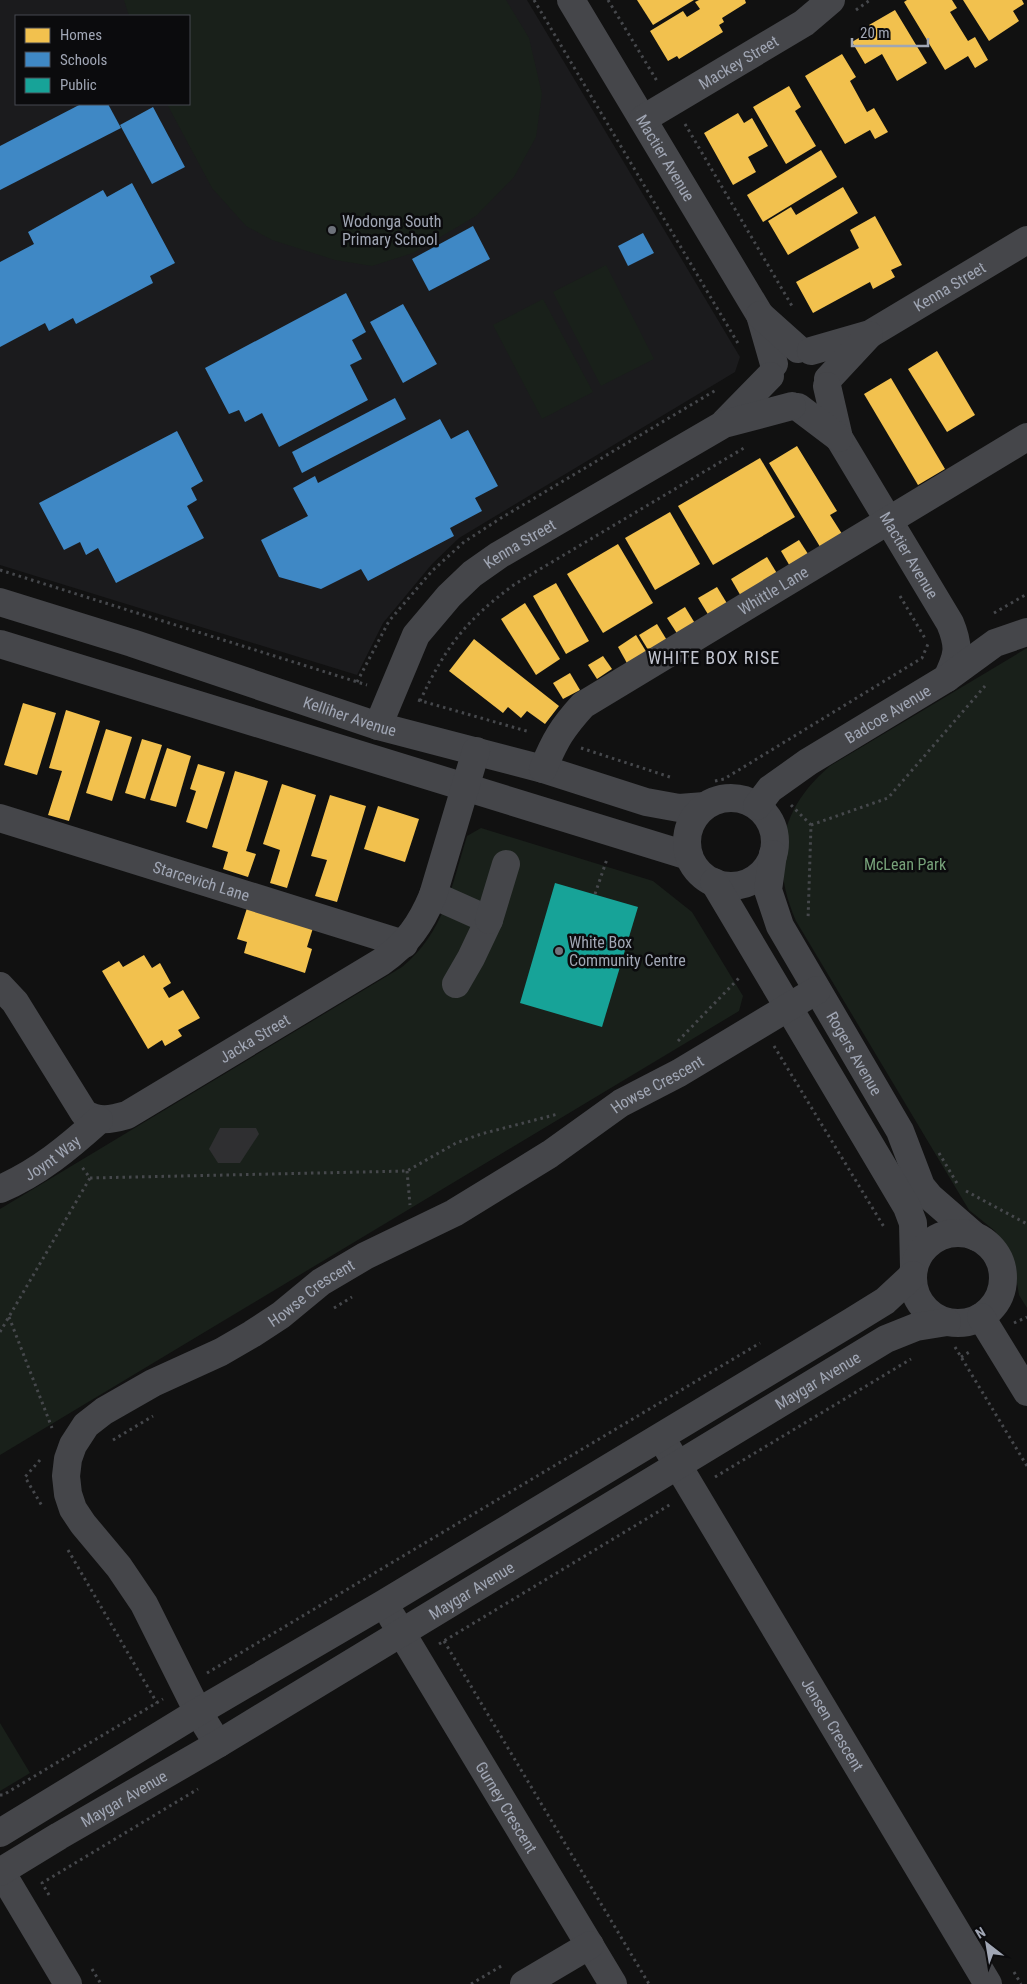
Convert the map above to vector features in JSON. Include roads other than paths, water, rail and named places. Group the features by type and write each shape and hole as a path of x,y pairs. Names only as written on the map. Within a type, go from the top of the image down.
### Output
{"street":[{"name":"Mactier Avenue","path":"572,0 760,315 772,370"},
{"name":"Mackey Street","path":"643,119 804,23 831,0"},
{"name":"Kenna Street","path":"827,382 870,334 1027,240"},
{"name":"Mactier Avenue","path":"760,315 804,350"},
{"name":"Kenna Street","path":"804,350 870,334"},
{"path":"804,350 820,358 826,368 827,382 816,401 795,406 783,402 776,395 771,386 772,370 780,356 788,351 804,350"},
{"name":"Kenna Street","path":"724,424 772,370"},
{"name":"Mactier Avenue","path":"827,382 839,438 950,623 957,639 957,657 947,678"},
{"name":"Mactier Avenue","path":"795,406 839,438"},
{"name":"Kenna Street","path":"378,726 416,635 433,614 472,574 499,555 724,424 795,406"},
{"name":"Whittle Lane","path":"543,769 555,740 567,722 584,706 1027,437"},
{"name":"Kelliher Avenue","path":"0,602 132,642 378,726 543,769 646,802 679,808 707,794"},
{"name":"Badcoe Avenue","path":"764,798 808,762 947,678 995,643 1027,632"},
{"name":"Kelliher Avenue","path":"0,644 689,856"},
{"name":"Jacka Street","path":"99,1120 111,1120 127,1115 381,962 404,944 424,916 434,895 476,751"},
{"path":"707,794 717,800 764,798 767,816 773,828 775,841 773,854 766,867 756,878 743,884 728,886 703,876 695,867 689,856 687,842 689,828 707,794"},
{"name":"Starcevich Lane","path":"0,818 404,944"},
{"name":"Rogers Avenue","path":"773,854 768,890 780,926 900,1131 921,1186 930,1197 976,1237 988,1244 997,1255 1002,1268 1003,1282 1000,1296 992,1308 982,1317"},
{"path":"456,984 489,920 506,864"},
{"name":"Rogers Avenue","path":"714,882 907,1208 913,1223 914,1287 922,1304 936,1317 947,1334"},
{"path":"434,895 489,920"},
{"path":"0,986 15,1002 84,1112 99,1120"},
{"name":"Howse Crescent","path":"218,1744 198,1712 144,1604 119,1568 82,1524 73,1509 68,1494 66,1476 68,1459 73,1445 86,1425 104,1411 153,1383 221,1352 252,1334 281,1315 321,1282 365,1256 454,1213 483,1196 550,1154 621,1103 678,1073 817,990"},
{"name":"Joynt Way","path":"0,1189 32,1174 68,1148 99,1120"},
{"path":"914,1271 921,1252 932,1241 946,1235 961,1233 976,1237"},
{"name":"Maygar Avenue","path":"0,1833 198,1712 383,1604 885,1301 914,1271"},
{"path":"947,1334 959,1323 982,1317 1027,1392"},
{"name":"Maygar Avenue","path":"0,1871 218,1744 886,1339 916,1326 947,1334"},
{"name":"Jensen Crescent","path":"660,1437 988,1984"},
{"name":"Gurney Crescent","path":"383,1604 402,1632 613,1984"},
{"path":"0,1871 68,1984"},
{"path":"524,1984 590,1945"}],"place":[{"name":"Wodonga South Primary School","path":"332,230"},
{"name":"White Box Community Centre","path":"559,951"}],"district":[{"name":"WHITE BOX RISE","path":"714,658"}],"park label":[{"name":"McLean Park","path":"905,864"}]}
